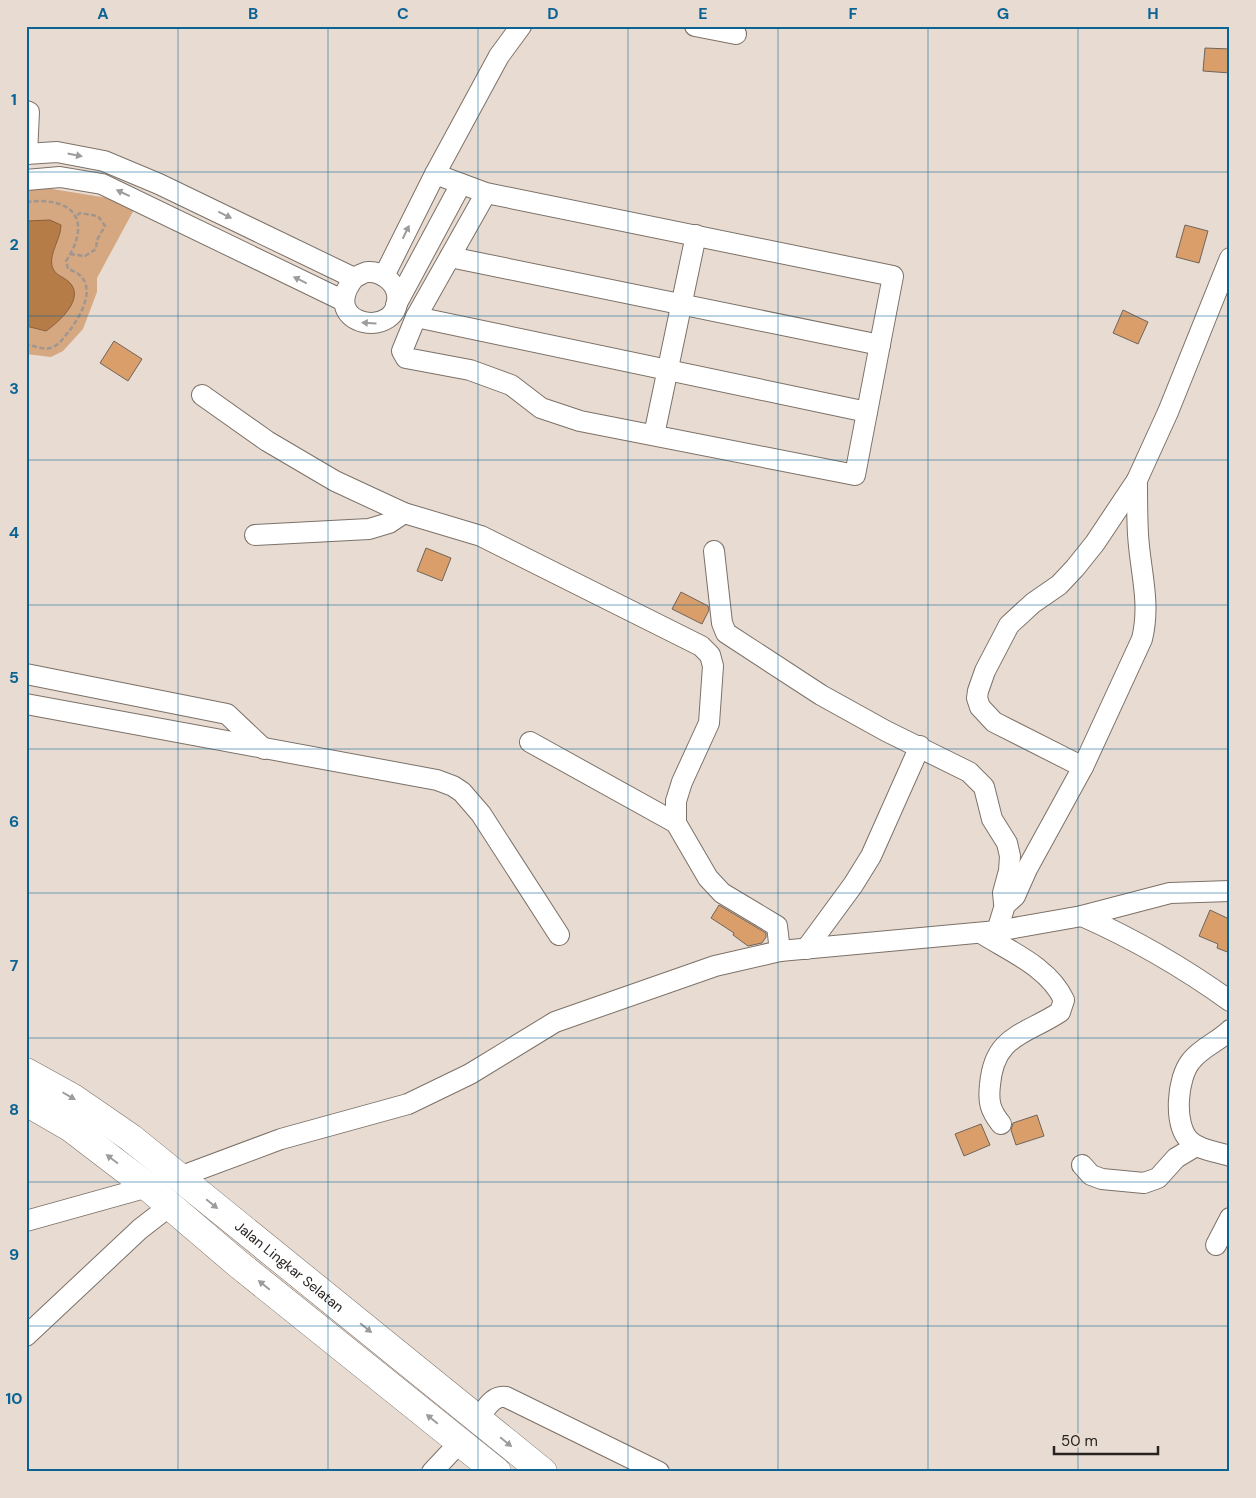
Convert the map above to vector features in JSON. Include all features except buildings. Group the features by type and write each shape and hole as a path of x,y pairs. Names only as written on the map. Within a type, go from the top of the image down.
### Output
{"highway":[{"name":"Jalan Lingkar Selatan","path":"26,1072 73,1098 131,1138 543,1472"},
{"path":"26,1102 71,1128 171,1204 288,1304 497,1472"},
{"path":"288,1304 309,1282"}],"street":[{"path":"384,276 435,174 499,56 521,26"},
{"path":"696,26 736,34"},
{"path":"26,111 29,112 30,119 26,154 56,152 104,161 159,184 354,278"},
{"path":"435,174 486,193 893,276 855,474 580,421 541,408 511,385 470,370 406,358 402,351 416,318 486,193"},
{"path":"26,180 60,177 102,184 344,301"},
{"path":"148,205 159,184"},
{"path":"396,304 394,288 384,276 369,272 354,278 346,288 344,301 350,314 361,323 376,324 389,317 461,184"},
{"path":"654,435 696,235"},
{"path":"450,257 880,345"},
{"path":"1083,766 994,722 980,708 977,698 978,691 1009,626 1033,603 1059,585 1075,568 1096,543 1137,480 1168,412 1230,258"},
{"path":"416,318 868,412"},
{"path":"202,395 267,441 336,481 404,513 481,536 701,646 710,655 713,666 709,723 682,782 676,801 676,823 708,878 722,893 777,926 780,950"},
{"path":"989,932 1005,904 1015,896 1027,869 1083,766 1142,639 1146,623 1146,584 1138,536 1137,480"},
{"path":"255,535 369,529 389,523 404,513"},
{"path":"714,551 722,623 726,633 821,695 886,731 920,746 969,772 984,787 992,819 1007,843 1010,856 1010,871 1003,893 1005,904"},
{"path":"26,674 226,714 264,749"},
{"path":"26,704 437,780 453,786 481,814 559,934"},
{"path":"530,742 676,823"},
{"path":"806,949 854,885 871,856 920,746"},
{"path":"179,1177 281,1139 408,1104 470,1074 555,1022 715,966 780,950 989,932 1082,916 1170,893 1230,891"},
{"path":"1082,916 1118,932 1170,962 1230,1001"},
{"path":"989,932 1035,966 1049,979 1064,1000 1060,1012 1010,1039 992,1065 990,1111 1001,1124"},
{"path":"1230,1030 1190,1062 1183,1077 1179,1105 1182,1126 1190,1142 1196,1146 1230,1156"},
{"path":"1082,1165 1091,1176 1102,1179 1144,1183 1158,1178 1176,1158 1196,1146"},
{"path":"26,1221 148,1186"},
{"path":"26,1336 140,1229 171,1204"},
{"path":"1216,1246 1230,1218"},
{"path":"478,1419 495,1398 499,1396 506,1397 659,1472"},
{"path":"432,1472 460,1442"}],"path":[{"path":"26,202 56,201 69,209 75,217 79,224 78,231 66,261 68,269 77,272 85,280 87,301 76,322 54,347 44,349 26,344"},
{"path":"70,254 85,256 96,249 98,240 106,226 98,216 80,213 75,217"}],"shaded area":[{"path":"34,186 120,200 136,206 97,278 97,292 83,329 63,351 51,357 26,354 26,187"},
{"path":"50,220 61,225 52,256 52,266 57,274 69,282 73,288 74,295 69,309 46,331 26,326 26,221"}]}
